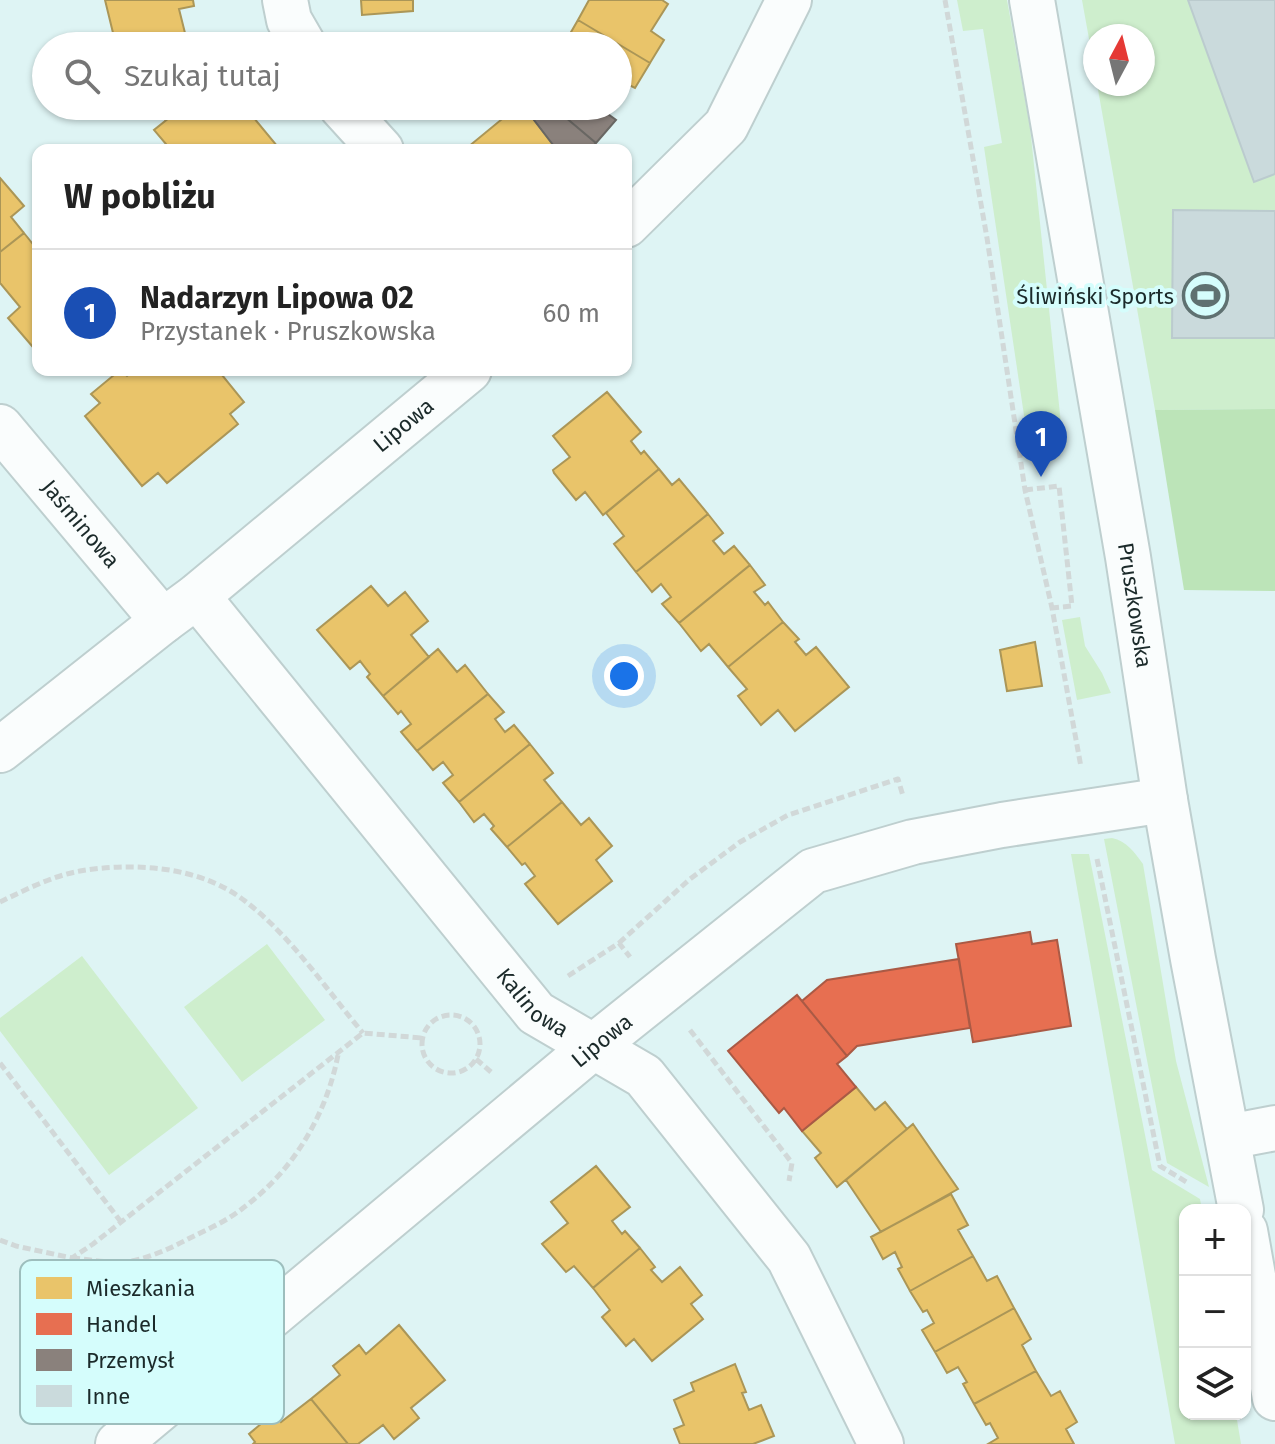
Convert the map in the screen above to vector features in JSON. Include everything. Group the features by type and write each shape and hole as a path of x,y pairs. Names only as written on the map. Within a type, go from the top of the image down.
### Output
{"street":[{"path":"285,0 289,20 296,32"},
{"path":"632,219 726,126 789,0"},
{"name":"Pruszkowska","path":"1032,0 1128,557 1165,800 1240,1204"},
{"path":"354,120 376,144"},
{"name":"Lipowa","path":"0,750 180,608 462,376"},
{"name":"Jaśminowa","path":"0,427 180,608"},
{"name":"Kalinowa","path":"180,608 536,1013 644,1076 789,1258 881,1444"},
{"name":"Lipowa","path":"284,1305 594,1046 813,871 913,842 1165,800"},
{"path":"1228,1137 1275,1128"},
{"path":"1251,1264 1275,1398"},
{"name":"Lipowa","path":"118,1444 142,1424"}],"path":[{"path":"945,0 987,238 1025,490 1052,608 1082,773"},
{"path":"1025,490 1059,486 1072,606 1052,608"},
{"path":"1094,845 1160,1166 1194,1188"},
{"path":"0,902 78,871 127,867 174,871 207,880 243,899 273,926 363,1033"},
{"path":"567,977 619,943 636,964"},
{"path":"456,1014 477,1029 480,1050 470,1067 461,1072 440,1071 425,1058 422,1038 425,1030 438,1017 456,1014"},
{"path":"72,1258 363,1033 422,1038"},
{"path":"133,1260 154,1254 215,1226 244,1208 279,1175 306,1141 323,1109 338,1054"},
{"path":"0,1063 121,1222"},
{"path":"0,1240 16,1246 92,1260"}],"green space":[{"path":"957,0 1007,0 1030,127 1063,443 1041,445 1038,421 1025,422 984,147 1002,143 983,29 963,31"},
{"name":"Śliwiński Sports","path":"1082,0 1275,0 1275,409 1155,410 1099,96 1155,96 1155,24 1086,24"},
{"path":"1275,409 1275,591 1184,590 1155,410"},
{"path":"1080,617 1085,646 1111,693 1077,700 1062,620"},
{"path":"1112,838 1126,844 1143,864 1176,1061 1209,1187 1167,1163 1104,839"},
{"path":"1071,854 1089,854 1152,1170 1200,1199 1201,1204 1179,1204 1179,1420 1237,1420 1241,1444 1175,1444"},
{"path":"267,944 325,1020 242,1082 184,1007"},
{"path":"82,956 198,1108 109,1175 0,1031 0,1018"}],"building: Mieszkania":[{"path":"105,0 193,0 194,6 179,9 185,32 113,32"},
{"path":"361,0 413,0 413,11 362,15"},
{"path":"589,0 662,0 668,4 651,31 664,40 650,63 632,52 632,32 598,32 578,20"},
{"path":"578,20 598,32 571,32"},
{"path":"632,52 650,63 635,88 632,86"},
{"path":"166,120 256,120 276,144 166,144 154,130"},
{"path":"501,120 534,120 552,144 472,144"},
{"path":"0,178 24,206 11,217 24,233 0,252"},
{"path":"24,233 32,243 32,346 8,318 20,307 0,283 0,252"},
{"path":"113,376 223,376 244,402 230,414 238,424 167,483 158,473 142,486 85,416 100,403 91,394"},
{"path":"607,392 641,432 631,441 659,469 603,515 585,492 576,500 554,473 553,470 570,457 553,436"},
{"path":"659,469 672,485 679,479 708,514 636,572 614,544 624,536 606,513"},
{"path":"708,514 723,533 713,541 724,554 734,546 750,565 679,623 662,604 671,597 661,584 652,592 636,572"},
{"path":"750,565 765,585 754,592 765,605 768,602 783,622 728,667 709,644 701,651 679,623"},
{"path":"371,586 388,606 405,592 428,621 411,635 429,657 383,696 367,677 370,674 360,661 350,669 317,630"},
{"path":"783,622 799,639 795,642 806,655 816,647 849,687 795,731 778,710 761,725 738,696 747,689 728,667"},
{"path":"1035,642 1042,686 1007,691 1000,650"},
{"path":"438,649 457,672 465,665 488,694 417,751 401,732 411,724 383,696"},
{"path":"488,694 504,712 495,719 505,732 514,725 530,744 459,802 443,783 453,775 443,762 433,770 417,751"},
{"path":"530,744 553,773 544,780 562,802 507,847 491,829 494,826 484,814 474,822 459,802"},
{"path":"562,802 581,825 589,818 612,846 596,860 612,881 558,924 525,884 535,876 507,847"},
{"path":"856,1087 875,1110 885,1102 907,1129 837,1187 815,1158 821,1153 802,1131"},
{"path":"913,1124 958,1189 881,1232 846,1180"},
{"path":"596,1166 630,1207 612,1221 622,1234 625,1231 640,1248 593,1288 574,1266 566,1272 542,1244 568,1223 551,1202"},
{"path":"951,1194 968,1225 958,1230 973,1256 910,1291 898,1269 902,1267 895,1252 883,1259 871,1237"},
{"path":"640,1248 655,1267 651,1270 662,1282 680,1267 702,1295 691,1304 703,1319 652,1361 634,1339 626,1346 602,1317 610,1310 593,1288"},
{"path":"973,1256 987,1281 997,1276 1014,1308 935,1352 922,1330 934,1323 910,1291"},
{"path":"1014,1308 1031,1339 1022,1345 1036,1371 974,1404 958,1367 947,1373 935,1352"},
{"path":"399,1325 445,1380 411,1408 419,1418 394,1439 383,1425 358,1444 348,1444 311,1399 340,1375 333,1366 359,1345 366,1354"},
{"path":"735,1364 749,1410 761,1405 774,1436 753,1444 680,1444 674,1429 684,1425 674,1400 694,1391 691,1383"},
{"path":"1036,1371 1051,1396 1060,1391 1077,1422 1066,1429 1074,1444 988,1444 998,1438 974,1404"},
{"path":"311,1399 348,1444 253,1444 255,1442 249,1434 261,1424 284,1424 284,1420"}],"building: Handel":[{"path":"1030,932 1032,944 1057,940 1071,1026 973,1042 956,944"},
{"path":"959,959 970,1028 857,1046 847,1056 802,1001 827,980"},
{"path":"797,995 847,1056 837,1064 856,1087 802,1131 784,1108 779,1113 728,1051"}],"building: Przemysł":[{"path":"534,120 569,120 596,143 595,144 552,144"},
{"path":"569,120 616,120 596,143"}],"building: Inne":[{"path":"1188,0 1275,0 1275,174 1254,182"},
{"path":"1173,210 1275,211 1275,338 1172,338"}],"place":[{"name":"Śliwiński Sports","path":"1205,296"},
{"name":"Nadarzyn Lipowa 02","path":"1041,477"}]}
